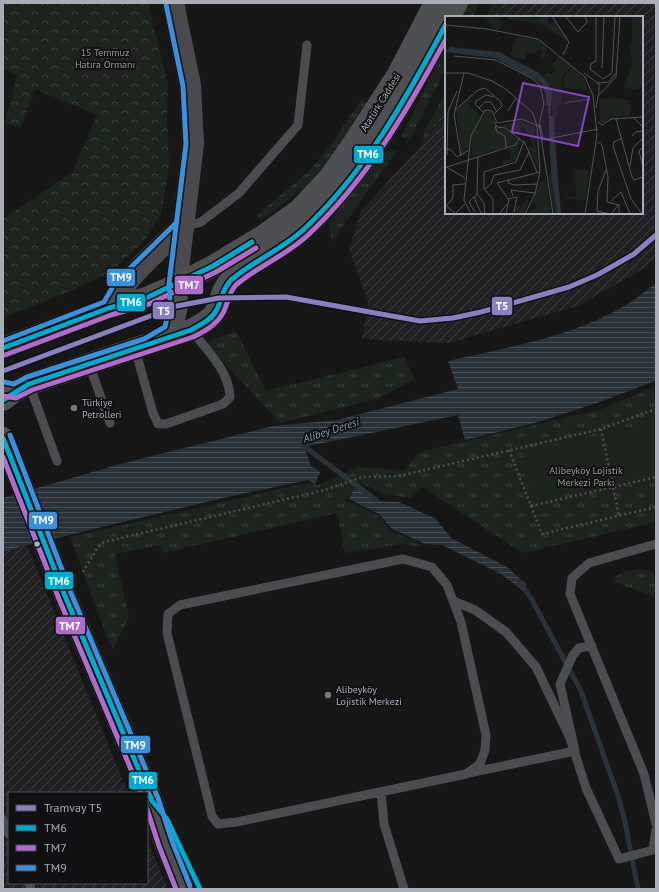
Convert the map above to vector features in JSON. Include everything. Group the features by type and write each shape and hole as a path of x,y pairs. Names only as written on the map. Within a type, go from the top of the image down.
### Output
{"main road":[{"path":"141,347 171,332 177,306 176,284 182,227 189,187 192,136 190,85 173,3"},
{"name":"Atatürk Caddesi","path":"7,345 109,308 146,298 212,266 263,236 299,210 330,177 356,141 392,82 435,3"},
{"path":"450,16 457,3"},
{"name":"Atatürk Caddesi","path":"12,391 191,330 203,323 217,310 219,298 229,281 302,231 335,198 355,172 418,78 445,26"},
{"path":"109,308 120,288 182,227"},
{"path":"3,438 47,549 152,801 165,843 184,889"},
{"path":"152,801 167,819 200,889"}],"lane":[{"path":"182,227 201,222 239,193 298,125 307,45"},
{"path":"141,347 153,413 158,424 166,424 223,404 230,397 230,389 220,366 191,330"},
{"path":"89,364 110,422"},
{"path":"12,391 57,461"},
{"path":"656,544 589,563 572,578 570,594 644,774 656,824"},
{"path":"466,774 480,764 485,750 486,735 461,622 446,585 432,567 403,559 180,605 168,614 169,641 212,816 218,824 237,822 381,792 575,751"},
{"path":"453,601 475,610 506,632 536,666 575,751"},
{"path":"592,646 579,648 573,655 560,684 575,751 586,788 619,859 653,850 656,830"},
{"path":"381,792 384,824 404,889"},
{"path":"3,820 8,832"}],"path":[{"path":"83,572 98,546 104,542 325,490 362,478 399,476 601,429 656,409"},
{"path":"601,429 619,516"},
{"path":"509,450 542,534 656,507"},
{"path":"531,506 656,477"}],"shaded area":[{"path":"504,3 656,3 656,258 643,269 577,306 448,343 362,339 368,302 349,249 361,211 424,142 445,112 445,214 643,214 643,16 498,16"},
{"path":"27,545 128,792 8,792 8,884 148,884 148,841 168,889 3,889 3,552"}],"green space":[{"name":"15 Temmuz Hatıra Ormanı","path":"3,3 148,3 168,85 167,116 169,168 161,214 144,241 111,272 64,294 3,317 3,219 73,172 97,115 35,89 21,127 5,123 17,75 3,69"},
{"path":"468,3 479,3 472,16 462,16"},
{"path":"493,3 504,3 498,16 486,16"},
{"path":"445,49 445,70 410,140 401,137"},
{"path":"445,93 445,112 424,142 423,134"},
{"path":"361,100 367,104 338,149 315,180 261,220 257,215 309,171 322,157"},
{"path":"384,151 397,151 332,241 329,223"},
{"path":"236,331 266,391 405,357 414,379 380,398 280,423 206,343"},
{"name":"Alibeyköy Lojistik Merkezi Parkı","path":"656,386 656,522 523,553 422,487 411,498 382,494 361,482 345,500 380,517 390,531 421,544 420,547 403,544 345,553 337,513 162,553 159,545 115,554 129,618 112,650 70,537 307,483 318,485 359,467 404,470 420,452 602,409"},
{"path":"656,423 656,473 616,482 605,435"},
{"path":"598,435 609,483 534,500 523,453"},
{"path":"627,571 651,571 656,576 656,597 614,582 617,575"}],"water":[{"name":"Alibey Deresi","path":"656,283 655,381 597,403 538,422 465,440 458,415 304,447 311,466 320,472 315,484 308,480 223,498 3,552 3,498 120,464 273,426 337,420 458,389 448,361 540,340 584,325 606,316 626,305"},
{"path":"354,488 379,501 399,502 436,519 451,538 507,567 527,585 522,590 501,574 442,545 425,544 392,529 379,514 349,499"}],"waterway":[{"name":"Alibey Deresi","path":"301,444 376,500"},
{"path":"520,583 531,598 581,691 618,796 625,822 638,889"}],"tram line":[{"name":"T5","path":"3,371 177,306 219,298 286,297 420,321 453,318 481,312 569,287 597,275 634,254 656,235"}],"transit line":[{"name":"TM9","path":"4,382 14,384 27,377 144,339 165,327 170,305 169,284 186,144 183,86 166,4"},
{"name":"TM6","path":"3,400 29,384 191,330 208,320 216,311 224,291 231,280 303,230 346,184 365,159 400,106 445,26"},
{"name":"TM7","path":"3,396 16,398 32,390 193,337 211,327 224,311 230,294 236,285 300,242 329,214 349,191 385,143 417,91 445,41"},
{"name":"TM9","path":"3,341 104,302 115,283 177,222"},
{"name":"TM6","path":"3,348 109,308 146,298 213,266 252,242"},
{"name":"TM7","path":"5,355 111,315 149,304 216,272 256,248"},
{"name":"TM9","path":"10,435 71,593 158,798 172,841 190,886"},
{"name":"TM6","path":"3,438 65,596 152,801 167,819 200,889"},
{"name":"TM7","path":"3,457 59,599 141,792"},
{"name":"TM7","path":"148,812 159,846 176,889"}],"place":[{"name":"Türkiye Petrolleri","path":"74,408"},
{"name":"Alibeyköy Lojistik Merkezi","path":"328,695"}]}
